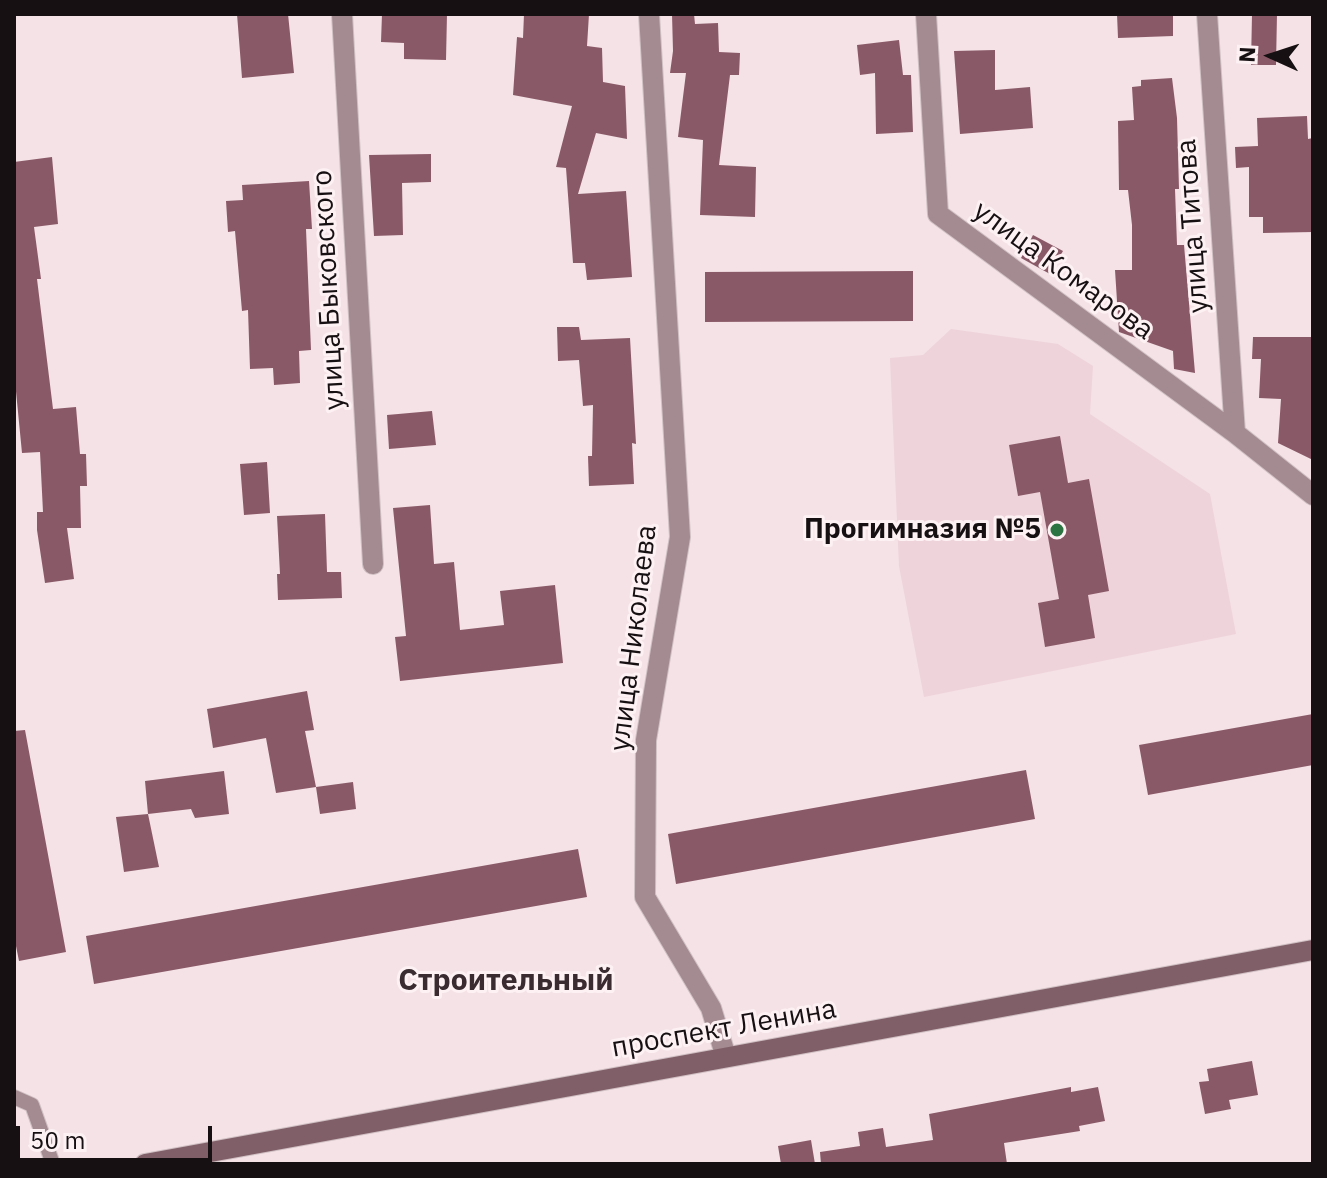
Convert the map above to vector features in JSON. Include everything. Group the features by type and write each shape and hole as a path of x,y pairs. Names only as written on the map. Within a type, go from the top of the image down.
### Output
{"main road":[{"name":"проспект Ленина","path":"145,1164 1313,950"}],"street":[{"name":"улица Быковского","path":"342,14 373,564"},
{"name":"улица Николаева","path":"649,14 680,537 646,740 645,897 711,1008 726,1057"},
{"name":"улица Комарова","path":"926,14 938,214 1235,433 1313,495"},
{"name":"улица Титова","path":"1207,14 1235,433"}],"lane":[{"path":"14,1097 32,1105 53,1164"}],"shaded area":[{"name":"Прогимназия №5","path":"951,329 1058,344 1093,366 1090,414 1210,494 1236,634 924,697 899,566 890,358 923,355"}],"building":[{"path":"237,14 288,14 294,73 242,78"},
{"path":"382,14 447,14 446,60 404,59 404,43 381,42"},
{"path":"524,14 589,14 587,46 602,48 603,82 625,86 627,139 596,133 578,194 626,191 632,277 587,280 585,263 573,263 566,168 556,167 572,106 513,95 517,37 523,38"},
{"path":"672,14 694,14 695,24 718,23 719,52 740,53 739,75 730,75 719,165 756,167 755,217 700,215 703,140 678,137 686,73 670,73"},
{"path":"1117,14 1173,14 1173,36 1118,38"},
{"path":"1252,14 1277,14 1276,65 1251,65"},
{"path":"899,40 903,75 911,75 913,132 876,134 875,73 860,75 857,45"},
{"path":"995,50 995,90 1030,87 1033,128 960,134 954,51"},
{"path":"1172,78 1177,118 1177,245 1184,245 1195,373 1174,369 1173,351 1119,332 1115,270 1132,270 1132,225 1128,190 1119,190 1118,121 1134,120 1132,87 1141,86 1141,80"},
{"path":"1307,116 1308,139 1313,138 1313,232 1263,233 1263,217 1249,217 1249,167 1236,168 1235,147 1258,146 1257,118"},
{"path":"431,154 431,182 402,183 403,235 374,236 369,155"},
{"path":"52,157 58,224 34,227 41,279 37,279 53,409 76,407 80,454 86,454 87,486 80,486 81,528 67,528 74,579 45,583 37,530 37,512 43,512 40,452 22,453 14,371 14,162"},
{"path":"309,181 312,229 306,229 311,350 299,351 300,383 274,385 273,368 250,369 248,310 242,311 235,231 228,232 226,201 243,200 242,185"},
{"path":"1033,235 1063,251 1050,274 1021,258"},
{"path":"913,271 913,321 705,322 705,272"},
{"path":"557,327 579,327 581,340 630,338 636,444 632,443 634,484 589,486 588,456 592,456 593,405 583,406 579,360 558,361"},
{"path":"1253,337 1313,337 1313,460 1278,443 1281,399 1259,398 1261,359 1252,359"},
{"path":"432,411 436,445 389,449 387,415"},
{"path":"1060,436 1068,483 1089,479 1109,591 1088,595 1095,638 1045,647 1038,603 1059,599 1040,492 1018,496 1009,445"},
{"path":"267,462 270,513 244,515 240,464"},
{"path":"430,505 434,564 454,562 460,630 504,625 500,591 555,585 563,663 400,681 395,637 406,636 393,508"},
{"path":"325,514 327,572 341,572 342,598 278,600 277,516"},
{"path":"307,691 314,730 305,731 316,787 276,793 266,738 213,748 207,709"},
{"path":"1313,714 1313,765 1148,795 1139,745"},
{"path":"25,730 66,952 19,961 14,936 14,731"},
{"path":"1026,770 1035,819 676,884 668,834"},
{"path":"224,771 229,814 195,818 191,809 148,814 145,781"},
{"path":"353,782 356,809 320,814 316,787"},
{"path":"148,814 159,867 124,872 116,817"},
{"path":"578,849 587,897 94,984 86,936"},
{"path":"1252,1061 1258,1095 1229,1100 1231,1109 1205,1114 1199,1082 1209,1081 1207,1069"},
{"path":"1071,1087 1071,1092 1098,1087 1105,1121 1079,1126 1080,1131 1004,1143 1007,1164 821,1164 820,1152 860,1146 858,1132 883,1128 886,1147 933,1140 929,1114"},
{"path":"811,1140 815,1164 781,1164 778,1146"}],"place":[{"name":"Прогимназия №5","path":"1057,530"}],"district":[{"name":"Строительный","path":"506,981"}]}
